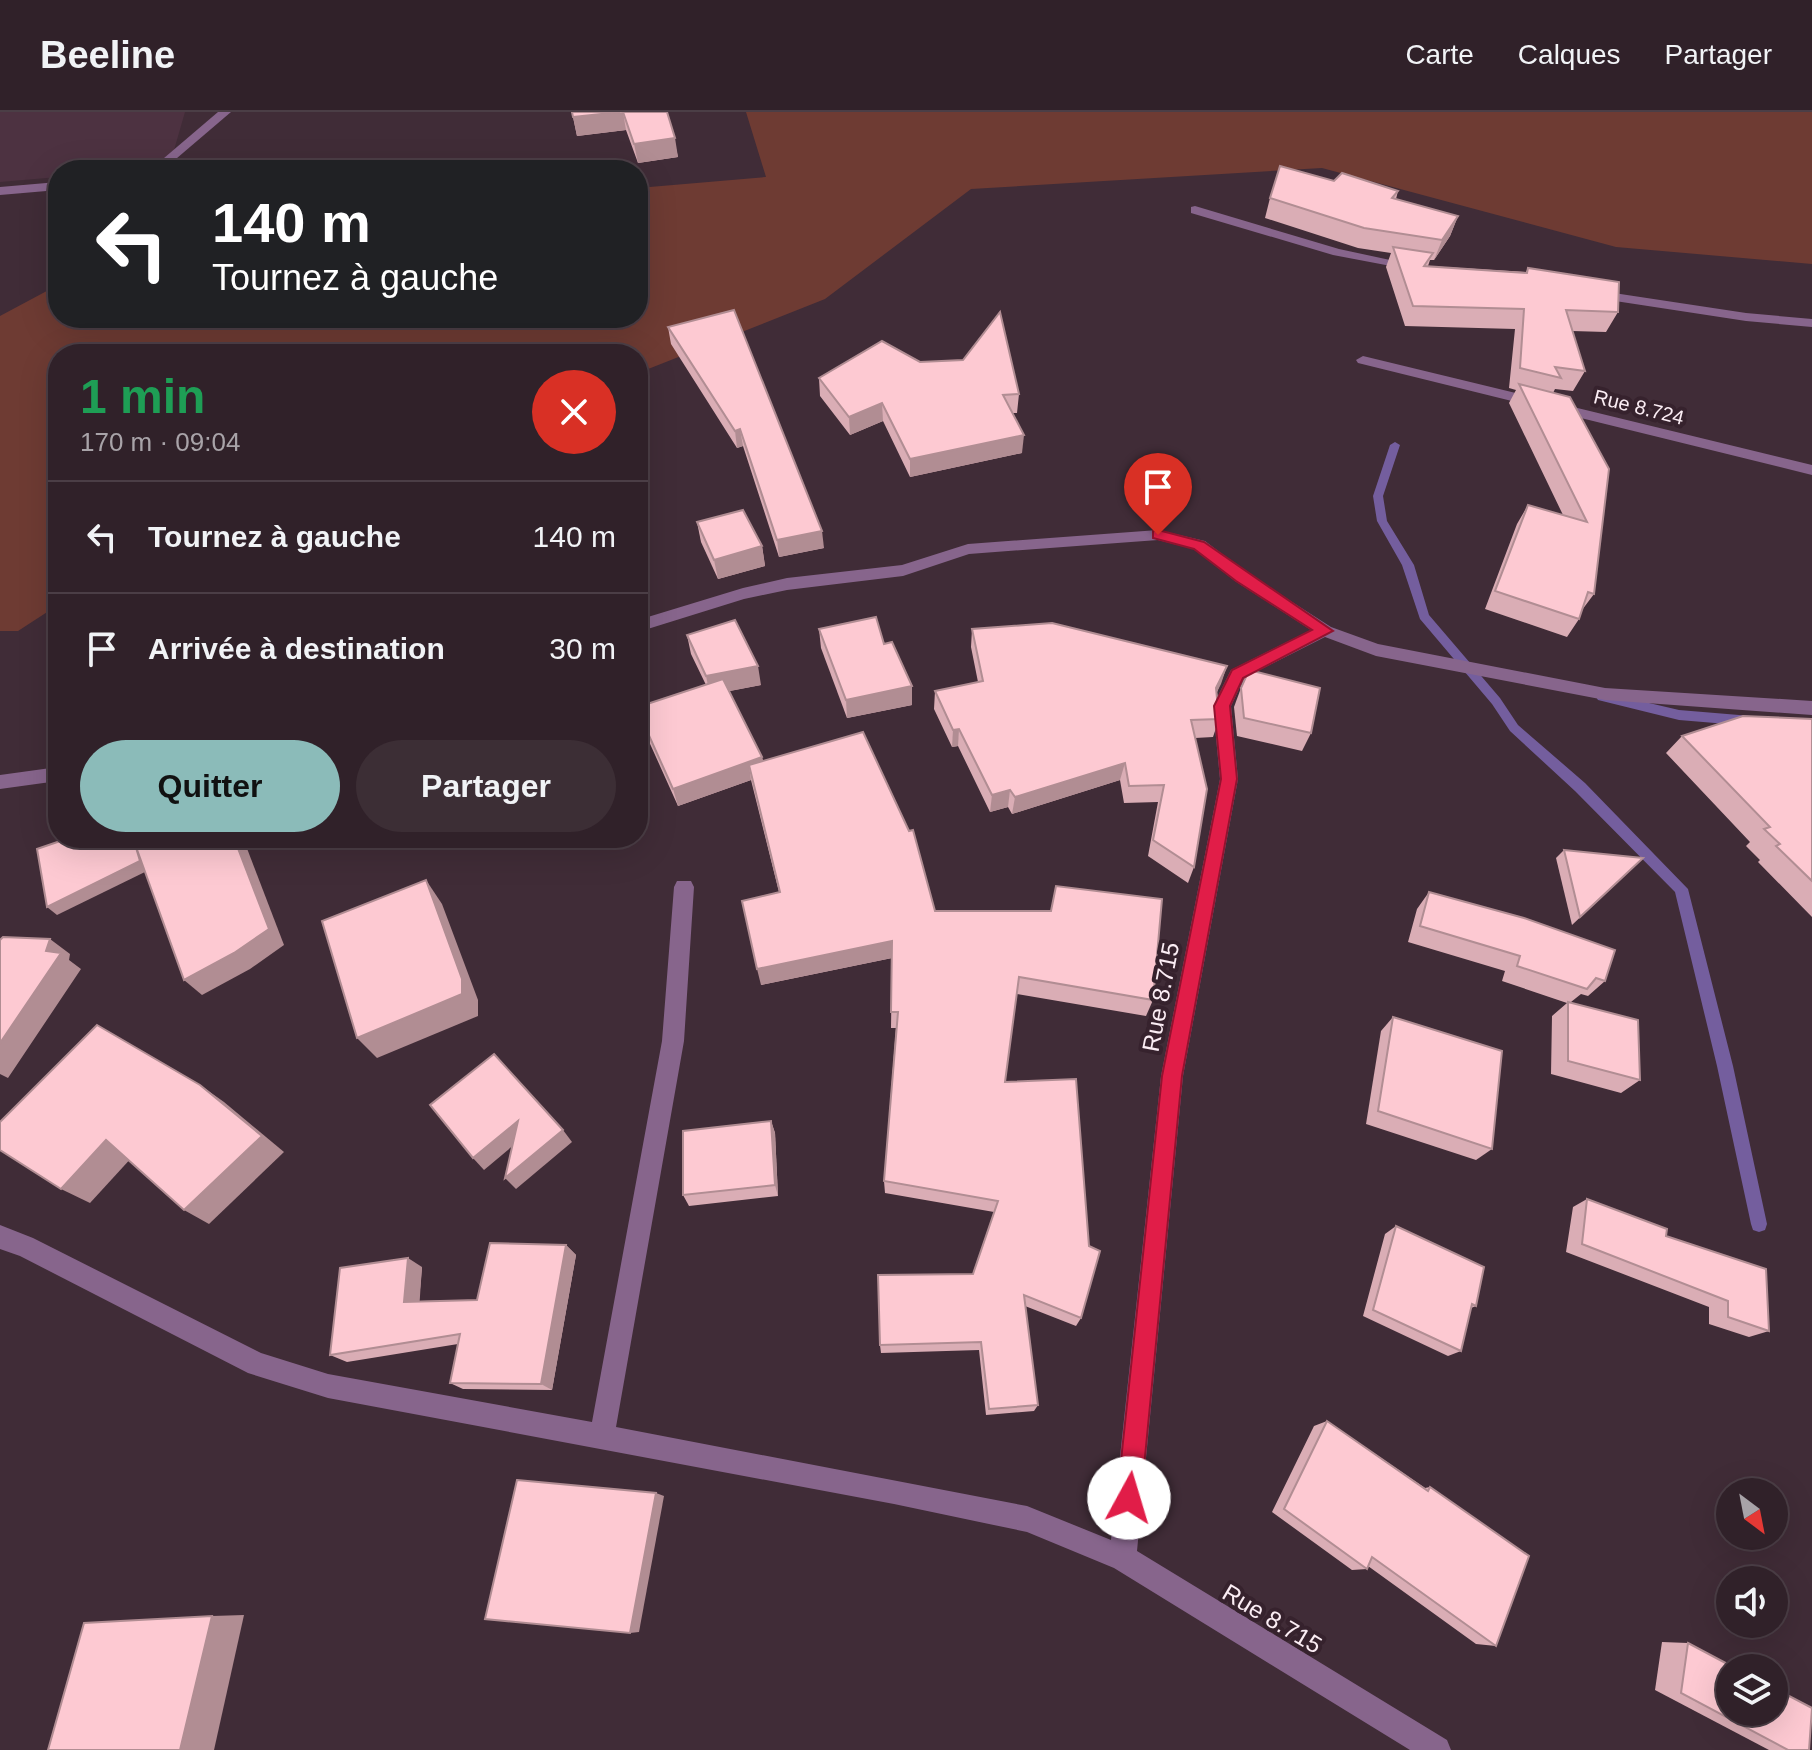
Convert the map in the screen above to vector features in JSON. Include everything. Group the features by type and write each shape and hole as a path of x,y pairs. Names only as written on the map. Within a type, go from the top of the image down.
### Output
{"street":[{"path":"168,160 225,112"},
{"path":"0,191 48,187"},
{"path":"1195,210 1337,252 1422,267"},
{"path":"1573,291 1746,317 1812,323"},
{"name":"Rue 8.724","path":"1363,360 1812,470"},
{"path":"648,623 743,594 787,584 903,570 968,549 1158,535 1199,545 1241,577 1325,631 1376,650 1605,694 1812,708"},
{"name":"Rue 8.715","path":"1325,631 1301,640 1237,674 1222,706 1229,779 1172,1076 1123,1558 1437,1750"},
{"path":"0,782 48,775"},
{"path":"602,1436 673,1041 684,887"},
{"path":"0,1237 25,1246 257,1364 328,1386 1027,1519 1123,1558"}],"shaded area":[{"path":"0,112 185,112 172,157 165,160 48,160 48,178 0,182"},
{"path":"746,112 1812,112 1812,264 1616,247 1322,168 971,189 825,299 648,369 648,344 48,344 48,612 18,631 0,631 0,316 48,290 48,328 648,328 648,187 766,177"}],"building":[{"path":"572,112 620,112 573,117"},
{"path":"623,112 667,112 675,138 634,144"},
{"path":"1280,166 1334,181 1342,173 1398,191 1392,198 1458,216 1442,240 1364,228 1270,198"},
{"path":"1393,247 1433,253 1424,266 1527,273 1528,268 1619,282 1618,312 1566,310 1585,371 1555,367 1561,378 1520,368 1524,309 1413,306"},
{"path":"734,310 822,531 777,540 740,429 735,431 668,327"},
{"path":"1000,312 1019,394 1003,395 1024,435 910,459 882,403 849,417 819,378 882,341 920,362 963,360"},
{"path":"1519,384 1570,397 1609,469 1594,594 1588,592 1579,619 1495,591 1528,505 1587,522"},
{"path":"743,510 762,546 714,560 697,522"},
{"path":"876,617 884,644 892,642 912,686 846,700 819,629"},
{"path":"735,620 758,666 706,676 687,635"},
{"path":"1052,623 1227,666 1216,688 1219,719 1191,720 1207,789 1194,867 1153,840 1164,785 1129,786 1125,763 1015,797 1010,790 992,795 959,729 953,730 935,691 983,681 972,629"},
{"path":"1249,670 1320,688 1311,733 1244,718 1241,688"},
{"path":"723,679 762,757 673,789 648,733 648,704"},
{"path":"1743,716 1812,719 1812,881 1776,846 1780,844 1764,829 1770,827 1682,736"},
{"path":"863,732 909,831 913,830 935,911 1051,911 1056,886 1162,899 1153,1000 1019,977 1005,1082 1076,1079 1089,1246 1100,1251 1081,1318 1024,1295 1038,1405 989,1409 981,1342 880,1345 878,1275 973,1274 998,1201 884,1181 898,1012 891,1012 892,941 757,969 742,901 780,892 749,765"},
{"path":"48,845 48,848 136,848 140,861 47,907 37,849"},
{"path":"136,848 238,848 269,929 234,953 184,980"},
{"path":"1564,850 1643,858 1580,917"},
{"path":"426,880 462,979 462,994 357,1038 322,921"},
{"path":"1429,892 1524,918 1615,950 1605,981 1596,978 1587,989 1517,966 1520,956 1420,926"},
{"path":"3,937 50,939 46,951 61,953 0,1043 0,940"},
{"path":"1568,1002 1638,1020 1640,1080 1568,1061"},
{"path":"1393,1017 1502,1051 1492,1149 1378,1111"},
{"path":"97,1025 200,1085 262,1136 184,1210 106,1140 61,1189 0,1150 0,1122"},
{"path":"494,1054 563,1130 505,1178 518,1121 473,1158 430,1105"},
{"path":"771,1121 775,1185 683,1195 683,1131"},
{"path":"1587,1199 1667,1229 1666,1236 1766,1269 1769,1331 1728,1317 1728,1301 1582,1244"},
{"path":"1396,1226 1484,1267 1476,1306 1472,1304 1461,1351 1373,1310"},
{"path":"490,1243 566,1245 541,1384 450,1383 460,1334 330,1355 340,1268 408,1258 404,1302 477,1300"},
{"path":"1327,1421 1529,1556 1496,1646 1372,1557 1367,1569 1284,1509"},
{"path":"517,1480 656,1493 630,1633 485,1619"},
{"path":"212,1616 180,1750 48,1750 84,1623"},
{"path":"1688,1643 1716,1658 1716,1712 1681,1693"},
{"path":"1788,1695 1812,1708 1809,1750 1788,1750 1743,1726 1788,1726"}],"waterway":[{"path":"1395,445 1378,496 1382,521 1408,565 1424,616 1496,701 1514,728 1580,787 1681,889 1725,1066 1759,1224"},
{"path":"1602,697 1679,715 1751,721"}],"route":[{"path":"1129,1498 1172,1076 1229,779 1222,706 1237,674 1301,640 1325,631 1241,577 1199,545 1158,535"}]}
